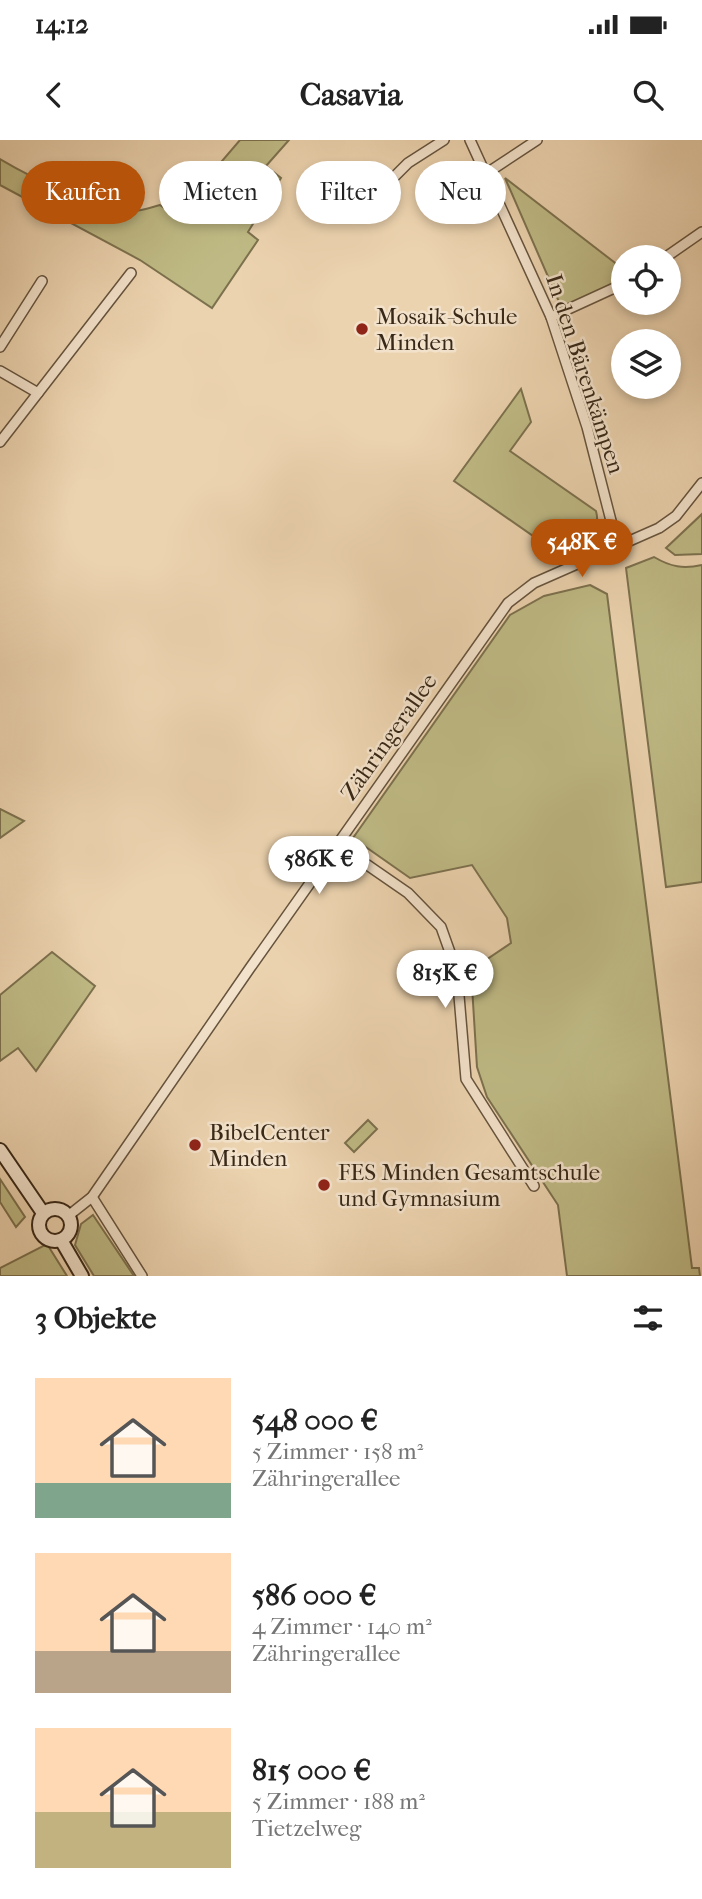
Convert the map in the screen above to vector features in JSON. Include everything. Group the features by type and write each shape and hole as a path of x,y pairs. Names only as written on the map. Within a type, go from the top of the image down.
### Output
{"main road":[{"path":"0,1150 43,1213"},
{"path":"56,1209 68,1216 70,1229 61,1240 47,1240 40,1233 38,1223 43,1213 56,1209"},
{"path":"61,1240 82,1276"}],"street":[{"path":"401,170 444,140"},
{"name":"In den Bärenkämpen","path":"470,140 481,161"},
{"path":"505,161 537,140"},
{"name":"In den Bärenkämpen","path":"506,216 551,317 587,427 618,548"},
{"path":"681,247 702,232"},
{"path":"0,442 131,274"},
{"path":"0,346 42,281"},
{"path":"551,317 611,290"},
{"path":"0,370 38,393"},
{"name":"Zähringerallee","path":"68,1216 92,1197 508,603 534,583 659,528 676,516 702,483"},
{"path":"337,844 408,893 440,927 457,972 466,1079 534,1186"},
{"path":"92,1197 142,1276"}],"shaded area":[{"path":"240,140 289,140 270,161 222,161"},
{"path":"0,159 21,171 21,196 0,185"},
{"path":"506,179 611,260 611,287 568,305 560,304"},
{"path":"159,205 159,224 253,224 248,232 258,240 212,308 140,260 73,224 145,224 145,209"},
{"path":"521,389 531,422 510,451 596,511 596,528 592,534 581,544 559,554 454,481"},
{"path":"702,514 702,554 675,555 666,548"},
{"path":"654,557 677,566 702,565 702,882 666,887 626,568"},
{"path":"590,585 607,594 692,1268 699,1268 700,1276 567,1276 558,1205 487,1097 477,1067 471,970 511,943 507,918 472,865 410,878 353,838 510,615 544,596"},
{"path":"0,809 24,821 0,838"},
{"path":"52,952 95,986 36,1071 18,1048 0,1061 0,995"},
{"path":"368,1120 377,1129 354,1152 345,1143"},
{"path":"0,1179 25,1217 16,1227 0,1202"},
{"path":"93,1215 134,1276 94,1276 75,1245 81,1224"},
{"path":"47,1244 67,1276 0,1276 0,1268"}],"place":[{"name":"Mosaik-Schule Minden","path":"362,329"},
{"name":"BibelCenter Minden","path":"195,1145"},
{"name":"FES Minden Gesamtschule und Gymnasium","path":"324,1185"}]}
